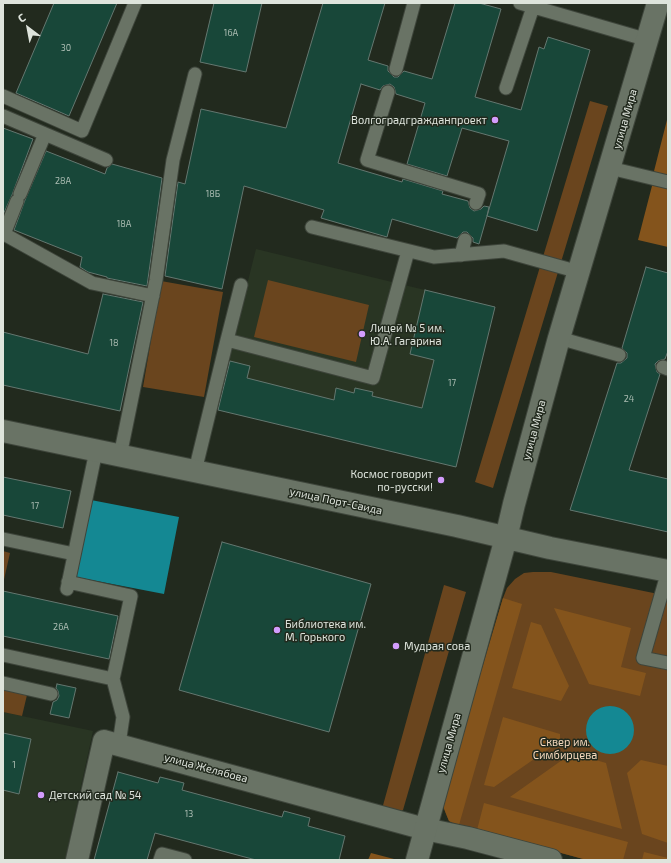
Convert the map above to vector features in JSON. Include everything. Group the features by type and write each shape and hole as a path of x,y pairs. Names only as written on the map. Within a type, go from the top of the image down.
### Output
{"street":[{"name":"улица Мира","path":"417,860 560,338 658,3"},
{"name":"улица Порт-Саида","path":"3,431 668,571"},
{"name":"улица Желябова","path":"77,860 104,741 425,829 468,838 551,860"}],"lane":[{"path":"3,96 82,131 135,3"},
{"path":"396,69 414,3"},
{"path":"506,88 526,5 648,40"},
{"path":"120,456 153,296 172,160 195,74"},
{"path":"388,92 367,160 479,194 476,204"},
{"path":"3,116 106,160"},
{"path":"44,134 4,234 92,283 153,296"},
{"path":"610,168 668,182"},
{"path":"312,227 434,257 504,250 579,272"},
{"path":"461,255 465,240"},
{"path":"227,340 373,378 408,251"},
{"path":"195,471 241,285"},
{"path":"560,338 619,355"},
{"path":"96,451 68,586 131,596 113,679 123,717 119,744"},
{"path":"3,539 74,554"},
{"path":"668,571 643,658 668,663"},
{"path":"3,655 113,679"},
{"path":"3,683 51,694"},
{"path":"160,860 162,854 185,860"}],"shaded area":[{"path":"668,116 668,179 653,175"},
{"path":"653,182 668,186 668,247 638,240"},
{"name":"Лицей № 5 им. Ю.А. Гагарина","path":"256,249 495,307 456,467 216,409"},
{"path":"503,598 522,604 459,825 449,821 443,806 444,796"},
{"path":"554,608 631,628 621,667 646,673 640,696 589,684"},
{"path":"531,622 541,625 569,686 561,701 512,688"},
{"name":"Детский сад № 54","path":"3,712 93,731 65,860 3,860"},
{"path":"503,717 560,734 560,741 494,787 484,785"},
{"path":"572,753 606,763 622,829 510,797"},
{"path":"641,760 668,766 668,843 642,834 627,773"},
{"path":"484,803 628,842 623,860 587,860 477,830"},
{"path":"644,852 668,858 668,860 642,860"},
{"path":"371,853 394,859 368,860"}],"green space":[{"path":"590,101 608,106 493,488 475,482"},
{"path":"268,280 369,305 356,362 254,337"},
{"path":"161,281 223,292 204,397 143,387"},
{"path":"3,551 10,553 3,584"},
{"name":"Сквер им. Симбирцева","path":"551,572 668,596 668,860 587,860 454,824 449,821 443,806 444,796 503,598 507,588 515,579 524,573"},
{"path":"444,585 466,592 403,810 397,813 382,809"},
{"path":"3,689 27,695 22,716 3,712"}],"water":[{"path":"91,500 179,517 164,594 76,577"},
{"path":"610,706 619,708 627,713 632,721 634,730 632,739 627,747 619,752 610,754 601,752 593,747 588,739 586,730 588,721 593,713 601,708"}],"building":[{"path":"54,3 117,3 69,116 16,93"},
{"path":"214,3 262,3 246,72 200,62"},
{"path":"323,3 385,3 368,60 388,66 388,71 394,77 398,77 404,71 432,79 455,3 479,3 501,9 475,97 521,110 539,47 544,49 548,37 590,50 537,231 487,216 479,244 473,242 473,238 467,232 463,232 457,238 392,219 387,237 321,218 324,210 244,186 222,289 165,276 178,182 185,184 201,109 286,128","holes":["361,84 380,90 383,86 390,84 394,87 396,94 425,103 407,164 447,176 462,128 509,141 487,216 489,207 484,206 481,209 474,211 470,208 468,201 442,194 443,191 403,179 402,182 338,163"]},
{"path":"3,128 33,139 3,215"},
{"path":"46,151 105,174 107,168 112,164 162,178 147,286 107,278 88,272 80,267 82,257 14,230"},
{"path":"646,267 668,273 668,351 665,359 658,361 655,364 657,372 660,374 629,470 668,479 668,532 570,510 617,363 621,363 627,358 627,353 622,348"},
{"name":"Лицей № 5 им. Ю.А. Гагарина","path":"425,290 495,307 456,467 218,410 230,361 250,366 247,378 334,400 336,388 354,393 355,388 373,392 372,396 422,408 434,360 410,354"},
{"path":"103,294 143,302 120,411 3,385 3,332 88,354"},
{"path":"3,477 71,491 63,528 3,515"},
{"name":"Библиотека им. М. Горького","path":"222,542 371,584 329,732 179,690"},
{"path":"3,591 118,616 109,659 3,636"},
{"path":"57,684 76,688 69,718 50,714 53,702 57,700 59,696 56,688"},
{"name":"Детский сад № 54","path":"3,733 31,739 19,794 3,790"},
{"path":"118,772 158,783 160,777 184,783 182,790 282,817 284,811 310,818 308,826 345,836 339,860 256,860 155,833 147,860 94,860"}],"place":[{"name":"Волгоградгражданпроект","path":"495,120"},
{"name":"Лицей № 5 им. Ю.А. Гагарина","path":"362,334"},
{"name":"Космос говорит по-русски!","path":"441,480"},
{"name":"Библиотека им. М. Горького","path":"277,630"},
{"name":"Мудрая сова","path":"396,646"},
{"name":"Детский сад № 54","path":"41,795"}]}
